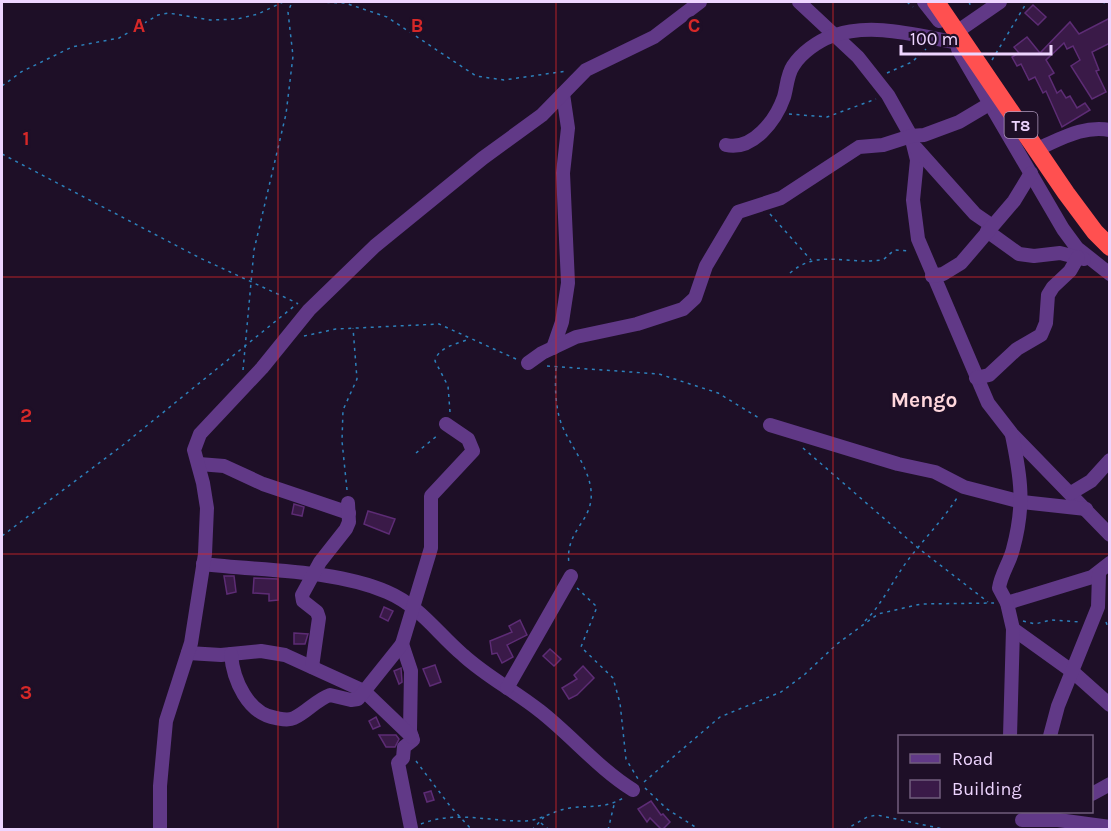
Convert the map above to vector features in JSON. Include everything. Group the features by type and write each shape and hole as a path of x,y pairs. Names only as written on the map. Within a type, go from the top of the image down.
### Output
{"highway":[{"name":"T8","path":"936,2 956,37 985,70 1095,232 1110,247"}],"street":[{"path":"160,830 160,786 166,721 188,653 203,564 207,508 199,464 194,450 200,434 257,374 309,310 375,246 483,158 542,115 578,77 593,65 654,37 700,2"},
{"path":"800,2 858,57 888,95 913,142 989,228 1019,254 1034,256 1060,253 1092,262"},
{"path":"924,2 956,37 1063,230 1092,262 1110,274"},
{"path":"726,145 733,147 753,140 776,113 792,68 799,58 835,35 890,29 917,37 956,37 1000,2"},
{"path":"553,348 562,322 568,283 563,173 568,128 563,94"},
{"path":"528,363 553,348 586,334 665,316 689,305 700,289 706,266 738,212 781,198 859,147 913,142 924,135 959,122 991,103"},
{"path":"1037,149 1077,131 1098,128 1110,130"},
{"path":"913,142 917,159 913,200 921,249 988,404 1012,434 1110,534"},
{"path":"932,276 943,274 961,263 1023,190 1031,173"},
{"path":"976,378 989,375 1017,349 1041,335 1046,323 1048,295 1070,271 1077,257"},
{"path":"231,654 233,675 237,683 258,714 266,717 293,719 326,697 333,695 355,700 364,691 402,644 431,548 431,496 473,451 473,445 468,439 446,424"},
{"path":"770,425 898,464 935,472 964,487 1022,502 1086,508"},
{"path":"1010,735 1011,616 999,588 1000,580 1014,547 1022,502 1021,477 1012,434"},
{"path":"1071,493 1091,481 1110,460"},
{"path":"199,464 224,466 262,484 349,508 349,522 340,539 313,574 302,595 303,602 317,612 319,618 312,667"},
{"path":"1011,616 1099,574 1110,563"},
{"path":"203,564 313,574 373,587 412,606 485,675 539,710 607,772 637,787"},
{"path":"1050,735 1058,706 1098,607 1099,574"},
{"path":"507,688 570,579"},
{"path":"1011,616 1110,705"},
{"path":"402,644 411,671 412,742 403,749 403,758 398,763 398,771 411,828"},
{"path":"188,653 274,652 364,691 412,737"},
{"path":"1093,793 1110,784"},
{"path":"1022,819 1062,816 1110,827"}],"path":[{"path":"2,86 21,72 72,47 119,38 158,15 168,13 210,20 237,19 258,14 282,2"},
{"path":"242,372 247,345 254,250 286,114 293,56 288,12 292,2"},
{"path":"319,2 345,3 387,17 476,76 504,80 566,70 578,77"},
{"path":"985,70 1027,2"},
{"path":"1102,2 1110,4"},
{"path":"776,113 818,119 888,95"},
{"path":"2,154 200,258 251,280 297,304 123,445 2,536"},
{"path":"758,205 786,230 811,260"},
{"path":"790,273 799,265 811,260 828,257 846,262 877,261 895,250 921,249"},
{"path":"281,344 321,331 439,324 528,363 659,374 728,397 770,425"},
{"path":"349,508 342,441 343,410 357,379 352,328"},
{"path":"416,453 432,441 446,424 449,415 450,396 435,361 436,356 441,351 470,339"},
{"path":"556,367 556,401 562,424 590,485 589,507 570,542 568,557 570,579 590,597 597,607 580,647 613,678 620,703 626,759 637,787 700,830"},
{"path":"798,444 918,548 988,602 1011,616 1035,624 1051,620 1093,621"},
{"path":"411,828 434,818 461,817 526,821 544,818 570,808 614,804 715,721 781,692 862,624 875,612 918,548 934,531 964,487"},
{"path":"862,624 878,614 909,605 988,602"},
{"path":"403,749 423,769 450,806 472,830"},
{"path":"608,830 614,804"},
{"path":"845,830 867,817 877,815 948,830"},
{"path":"532,830 544,818"},
{"path":"540,822 549,830"}],"building":[{"path":"1033,5 1046,17 1038,25 1025,13"},
{"path":"1110,18 1110,43 1092,52 1099,70 1096,71 1106,92 1092,99 1071,66 1080,60 1073,46 1067,49 1064,43 1046,60 1054,73 1049,76 1057,93 1061,90 1066,98 1070,96 1077,108 1085,103 1090,110 1062,127 1046,91 1043,93 1035,77 1029,80 1021,64 1017,66 1012,57 1019,53 1014,47 1027,37 1040,53 1070,22 1079,34"},
{"path":"294,504 304,507 302,516 292,514"},
{"path":"368,511 395,519 389,534 364,524"},
{"path":"224,576 234,576 236,592 227,594"},
{"path":"254,578 278,579 278,600 269,601 269,594 253,593"},
{"path":"384,607 393,611 388,621 380,617"},
{"path":"520,620 527,635 507,645 513,657 502,663 497,653 492,654 490,641 512,632 509,626"},
{"path":"294,633 308,634 305,644 294,644"},
{"path":"550,649 561,659 554,666 543,656"},
{"path":"435,665 441,682 430,686 423,669"},
{"path":"583,666 594,678 577,695 569,699 562,688 577,679 574,675"},
{"path":"401,668 402,682 399,684 394,671"},
{"path":"376,717 380,726 373,729 369,721"},
{"path":"379,735 396,735 399,739 395,747 386,747"},
{"path":"431,791 434,800 427,802 424,793"},
{"path":"651,801 661,815 663,814 670,822 662,830 650,818 647,822 638,809"}],"district":[{"name":"Mengo","path":"924,400"}]}
